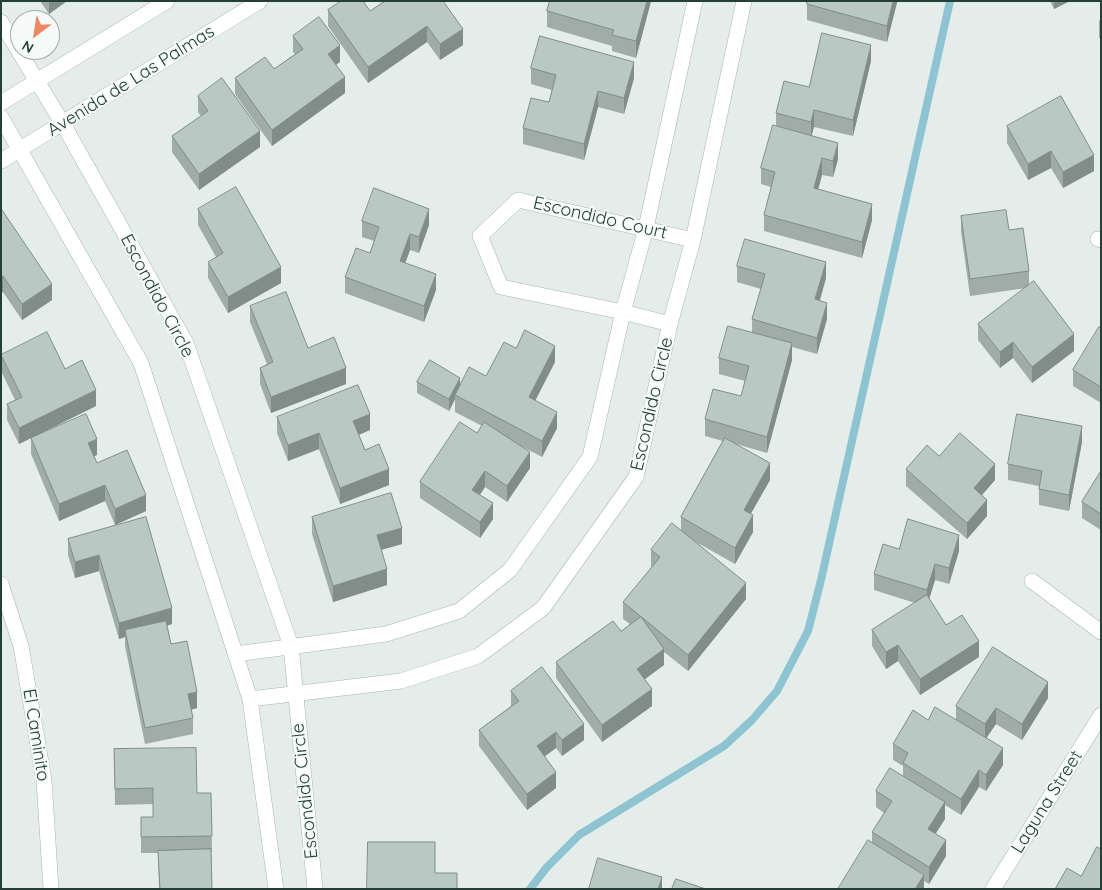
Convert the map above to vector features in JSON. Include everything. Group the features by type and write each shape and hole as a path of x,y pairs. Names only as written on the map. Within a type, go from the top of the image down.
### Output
{"street":[{"path":"1,104 167,1"},
{"name":"Avenida de Las Palmas","path":"1,161 260,1"},
{"path":"236,654 386,634 459,611 510,570 590,457 623,312 646,228 695,1"},
{"name":"Escondido Circle","path":"250,699 401,681 478,656 543,608 636,477 670,324 693,240 744,1"},
{"name":"Escondido Circle","path":"1,22 63,124 186,343 290,646 315,889"},
{"path":"1,117 21,149 141,363 250,699 276,889"},
{"name":"Escondido Court","path":"670,324 623,312 501,287 480,236 518,200 693,240"},
{"path":"1032,581 1101,632"},
{"name":"El Caminito","path":"1,584 21,646 44,780 51,889"},
{"name":"Laguna Street","path":"993,889 1101,715"}],"building":[{"path":"341,1 363,1 370,11 385,1 443,1 463,29 440,44 427,26 368,67 328,10"},
{"path":"550,1 647,1 636,41 612,35 614,30 547,11"},
{"path":"807,1 893,1 887,26 807,4"},
{"path":"319,17 340,45 328,54 345,77 272,130 235,78 265,57 274,69 303,49 293,36"},
{"path":"822,33 871,45 853,120 814,110 811,122 776,113 784,81 809,87"},
{"path":"540,36 634,62 624,98 598,91 584,144 523,128 531,98 549,102 556,75 531,68"},
{"path":"222,78 260,131 199,174 172,136 208,111 198,96"},
{"path":"1061,96 1094,155 1063,172 1051,151 1028,164 1007,126"},
{"path":"773,125 838,143 833,161 822,158 814,188 872,204 862,242 764,215 775,172 761,168"},
{"path":"236,187 281,267 228,297 208,262 223,253 198,209"},
{"path":"374,188 429,209 419,237 410,234 400,261 436,274 424,306 345,277 356,248 370,253 379,227 362,221"},
{"path":"1,210 52,284 22,304 3,276 1,277"},
{"path":"1006,210 1009,230 1023,228 1029,271 970,279 961,216"},
{"path":"745,239 826,262 815,299 827,303 817,338 752,319 765,274 737,266"},
{"path":"1034,281 1074,334 1032,367 1013,342 1000,352 978,324"},
{"path":"286,292 308,348 334,337 346,368 271,397 260,368 273,362 250,306"},
{"path":"728,326 792,343 767,437 705,419 713,389 741,396 749,366 719,358"},
{"path":"1099,327 1101,328 1101,387 1073,370"},
{"path":"525,330 555,346 529,397 557,412 542,441 455,395 469,367 486,376 504,342 516,348"},
{"path":"47,332 65,369 82,360 96,390 19,428 7,404 22,397 1,355"},
{"path":"430,360 460,378 449,399 417,382"},
{"path":"358,385 370,414 353,421 365,450 379,444 389,469 340,488 319,433 288,445 277,417"},
{"path":"86,414 97,439 88,443 97,463 127,450 146,495 115,509 105,485 59,504 31,438"},
{"path":"1017,414 1082,426 1069,495 1039,489 1042,471 1008,464"},
{"path":"460,422 477,433 484,422 530,452 507,486 485,471 472,490 493,503 480,522 420,482"},
{"path":"960,433 995,464 974,488 987,500 967,523 906,469 927,445 939,456"},
{"path":"725,438 770,463 744,510 753,515 735,548 681,517"},
{"path":"1101,471 1101,514 1082,502"},
{"path":"391,493 402,528 377,535 387,569 333,586 312,517"},
{"path":"146,517 172,608 119,623 99,555 75,562 68,539"},
{"path":"908,519 959,535 949,568 935,564 927,590 874,574 883,544 899,549"},
{"path":"672,523 746,583 688,655 623,602 660,557 651,550"},
{"path":"927,595 946,625 962,615 979,641 920,679 898,645 886,652 872,630"},
{"path":"641,617 664,649 637,669 652,689 602,725 556,662 613,621 621,631"},
{"path":"166,621 171,644 187,641 197,692 188,694 193,718 145,728 125,630"},
{"path":"993,647 1048,682 1022,724 996,708 985,724 956,706"},
{"path":"542,667 584,724 562,740 556,732 537,746 556,772 527,794 479,730 519,701 511,691"},
{"path":"935,707 1003,748 986,775 979,770 961,799 903,763 908,753 893,744 913,710 928,720"},
{"path":"196,748 197,793 211,793 212,836 141,837 141,817 153,817 153,788 115,789 114,749"},
{"path":"890,768 945,802 928,829 946,840 929,867 872,832 892,801 876,791"},
{"path":"868,840 924,875 915,889 838,889"},
{"path":"368,842 435,842 435,873 457,873 457,889 367,889"},
{"path":"1097,847 1101,849 1101,889 1055,889 1067,868 1081,876"},
{"path":"211,849 212,889 160,889 158,851"},
{"path":"598,858 662,877 658,889 589,889"},
{"path":"676,879 706,889 672,889"}],"waterway":[{"path":"530,889 547,867 579,835 724,746 752,720 777,691 808,631 950,1"}]}
